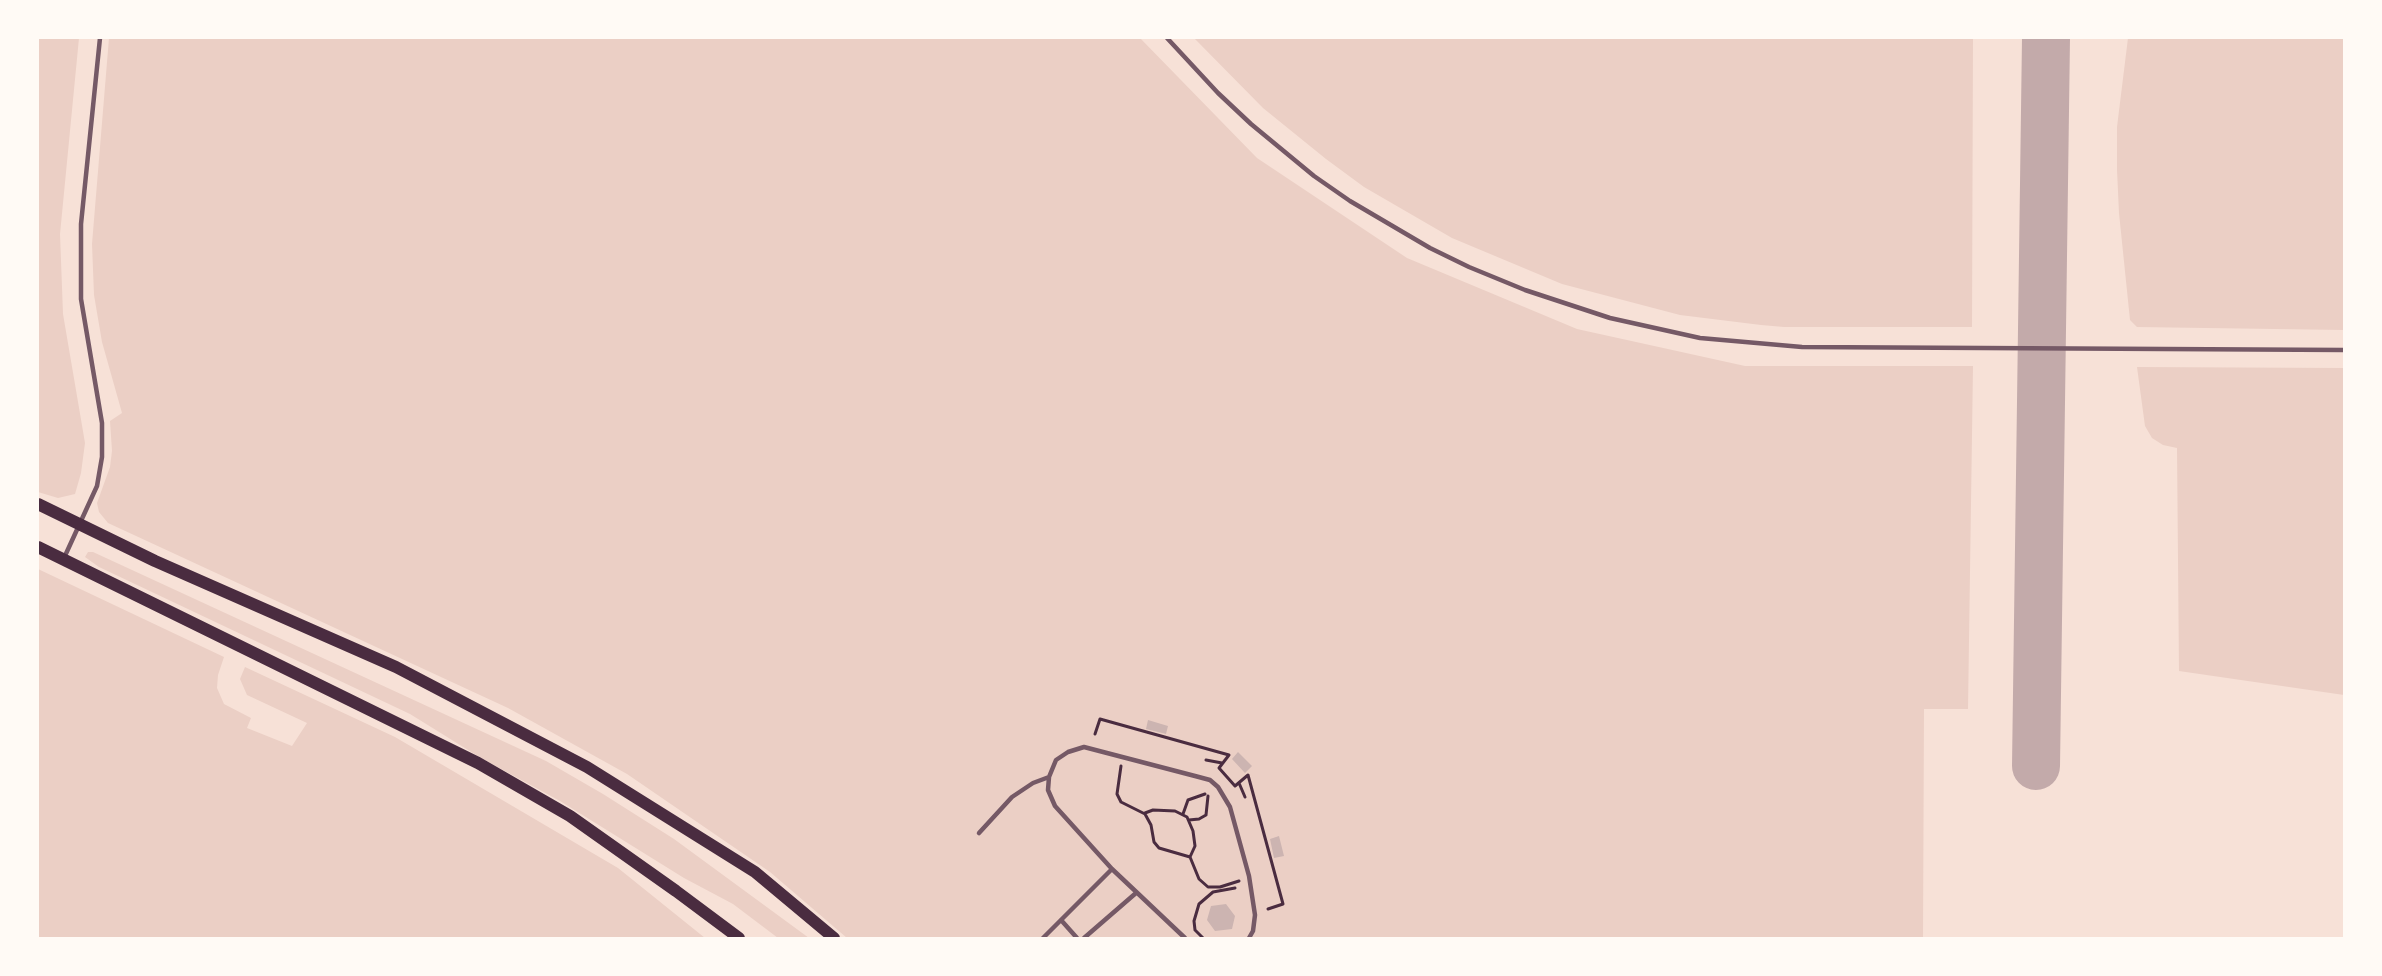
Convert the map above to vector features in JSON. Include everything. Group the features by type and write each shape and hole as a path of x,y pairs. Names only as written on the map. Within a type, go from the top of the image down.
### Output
{"main road":[{"path":"38,504 79,525 396,667 587,767 756,872 834,939"},
{"path":"38,548 478,763 570,816 739,939"}],"lane":[{"path":"62,561 97,486 102,457 102,423 81,299 81,224 100,38"},
{"path":"1167,38 1251,124 1314,176 1350,201 1430,248 1469,267 1525,291 1610,318 1700,338 1802,347 2344,350"},
{"path":"1185,939 1112,869 1055,806 1048,789 1049,777 1056,760 1074,749 1083,747 1210,780 1218,787 1230,807 1249,876 1255,915 1253,931 1249,939"},
{"path":"979,833 1012,797 1033,783 1049,777"},
{"path":"1043,939 1112,869"},
{"path":"1084,939 1136,893"},
{"path":"1061,920 1077,939"}],"path":[{"path":"1095,734 1100,718 1208,751 1229,755 1219,768 1235,786 1248,775 1283,904 1268,909"},
{"path":"1124,757 1116,787 1121,802 1145,814 1154,842 1159,849 1190,857"},
{"path":"1206,760 1222,764"},
{"path":"1239,783 1245,797"},
{"path":"1184,814 1188,800 1206,795 1206,814 1199,819 1189,820"},
{"path":"1145,814 1159,809 1184,814 1189,820 1195,846 1190,857 1199,879 1208,886 1220,887 1249,876"},
{"path":"1203,939 1195,930 1194,921 1199,903 1213,892 1235,888"}],"shaded area":[{"path":"38,38 79,38 60,234 63,314 85,443 81,473 75,494 58,498 38,492"},
{"path":"109,38 1140,38 1257,158 1407,258 1577,329 1745,366 1973,366 1968,709 1924,709 1923,938 847,938 770,872 627,774 508,708 108,523 99,512 97,503 110,467 112,451 110,421 122,413 102,342 94,295 92,244"},
{"path":"1194,38 1973,38 1972,327 1761,325 1680,315 1562,284 1452,238 1364,187 1263,108"},
{"path":"2128,38 2344,38 2344,330 2137,327 2130,320 2117,170 2117,127"},
{"path":"2137,367 2344,368 2344,695 2179,671 2177,448 2163,445 2152,438 2145,426"},
{"path":"88,552 93,552 546,761 674,839 809,938 778,938 733,904 684,878 560,801 481,758 410,714 99,567 85,557"},
{"path":"38,569 224,657 218,675 217,688 224,704 251,718 247,728 292,746 307,723 247,695 240,679 245,667 395,737 618,868 705,938 38,938"}],"building":[{"path":"1148,720 1168,726 1166,734 1146,729"},
{"path":"1238,752 1252,766 1245,773 1232,759"},
{"path":"1279,836 1284,856 1274,858 1270,839"},
{"path":"1226,904 1235,916 1232,929 1215,931 1207,920 1211,906"}],"taxiway":[{"path":"2036,766 2046,38"}]}
